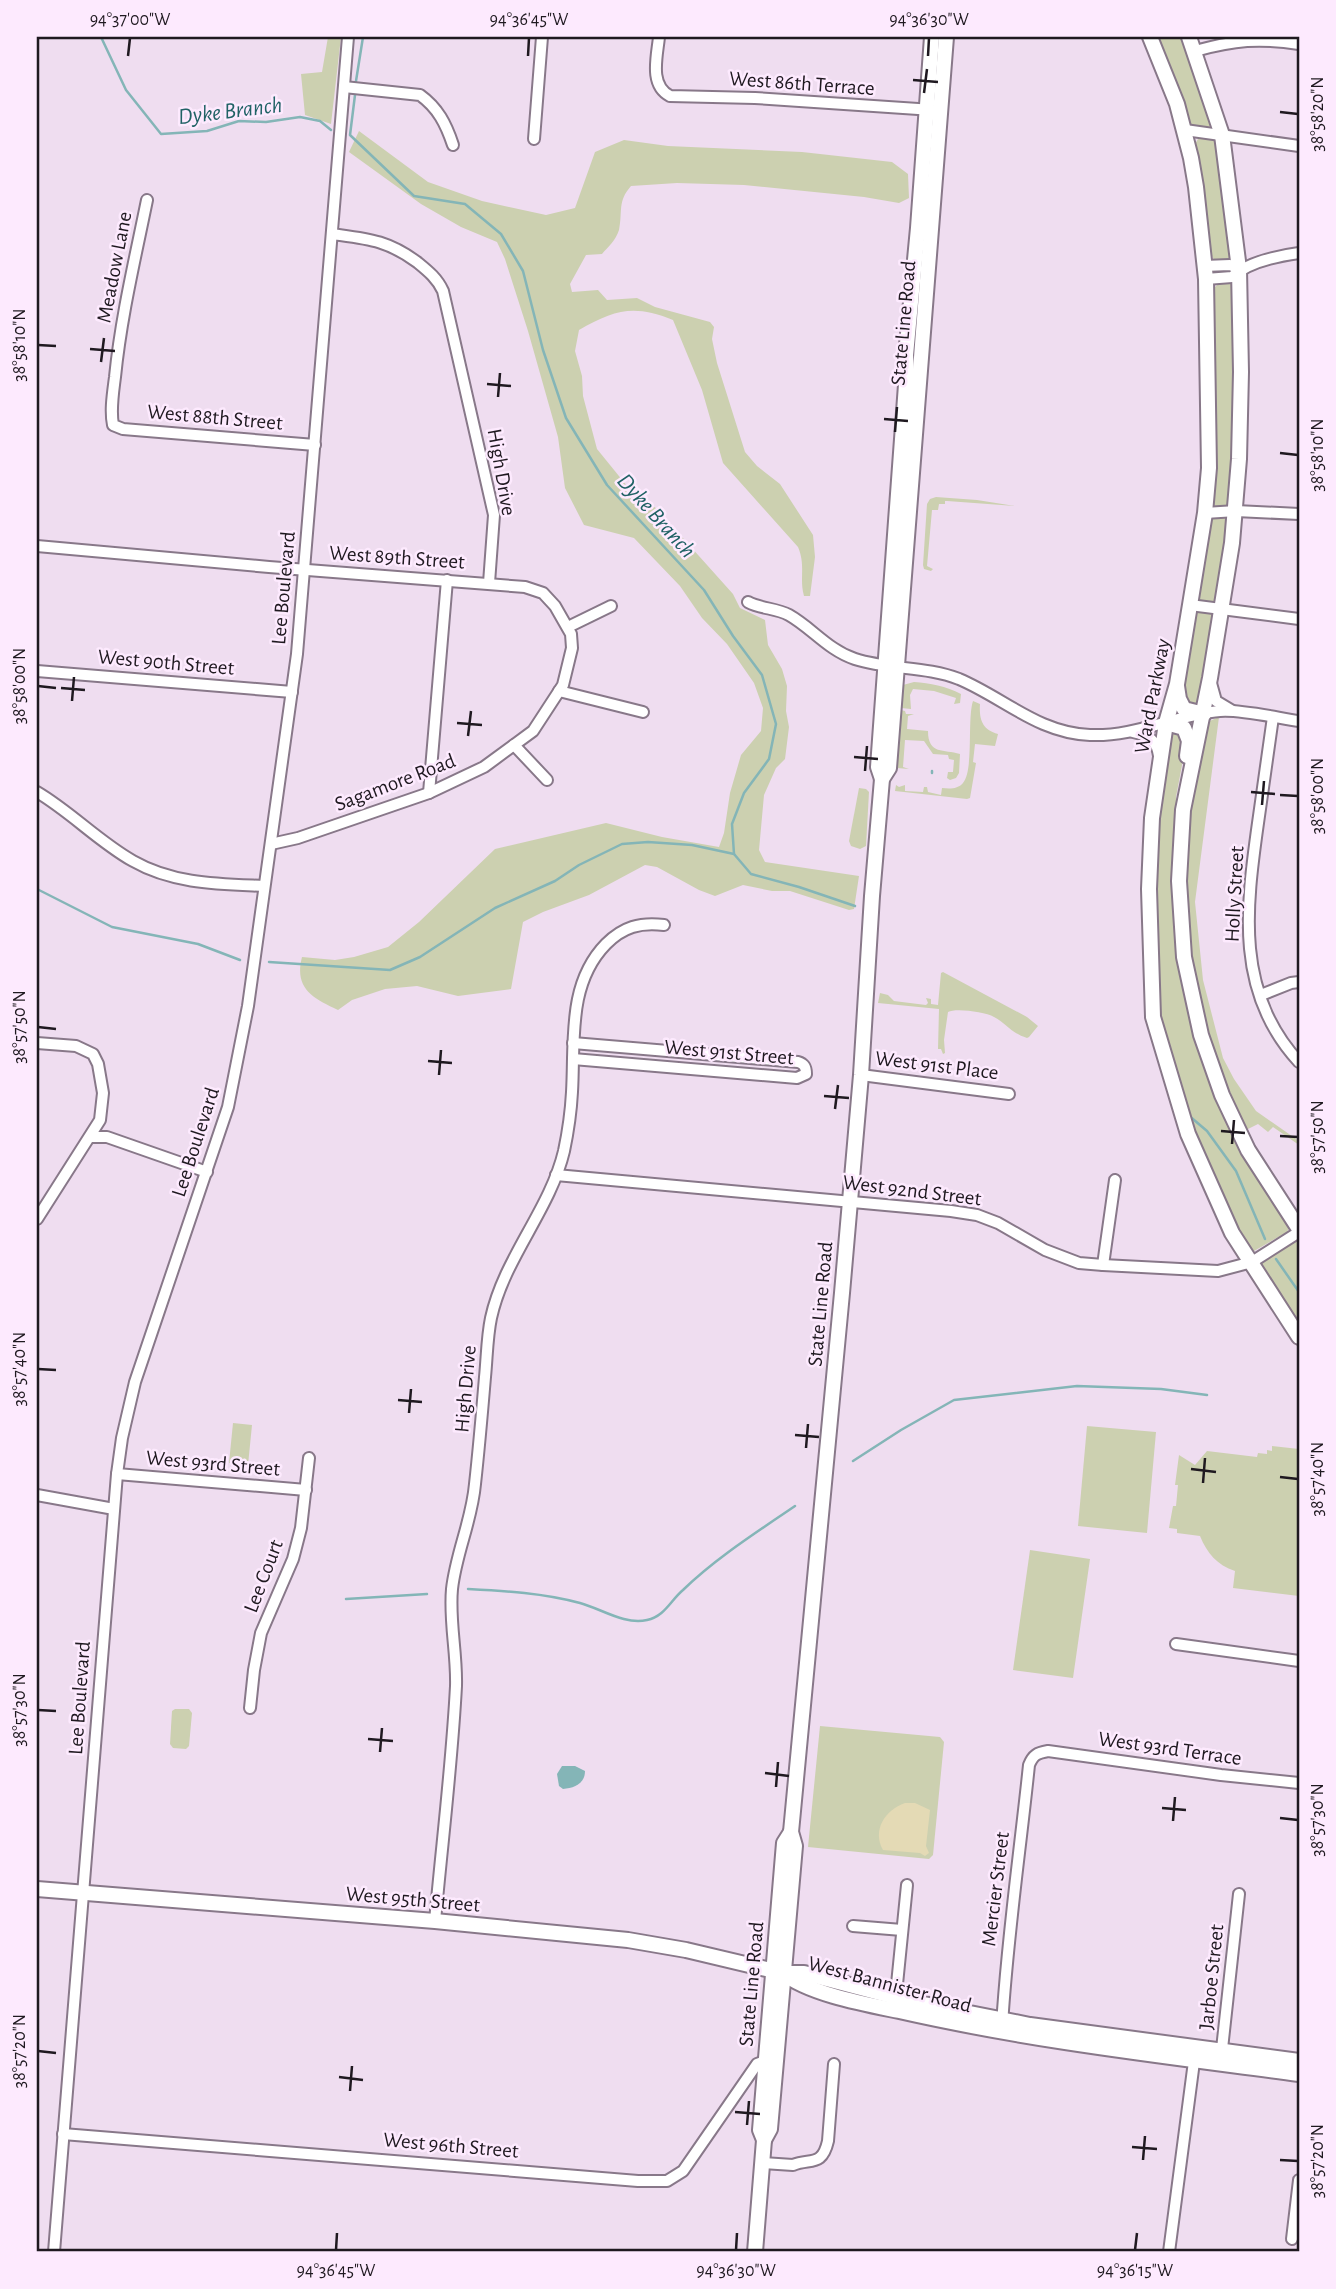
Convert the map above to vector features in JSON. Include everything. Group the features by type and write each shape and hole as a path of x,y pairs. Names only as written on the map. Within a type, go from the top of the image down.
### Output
{"main road":[{"name":"State Line Road","path":"771,2059 784,1843 791,1832 861,1075 875,856 883,779 889,768 891,666 933,110 932,37"},
{"name":"State Line Road","path":"933,110 946,37"},
{"name":"Ward Parkway","path":"1150,37 1172,88 1185,130 1198,198 1205,272 1209,468 1205,513 1177,684 1166,723 1152,818 1149,865 1153,1017 1188,1134 1232,1233 1299,1337"},
{"path":"1189,37 1222,135 1239,269 1241,372 1236,511 1223,609 1184,798 1180,894 1184,957 1201,1035 1222,1095 1248,1150 1299,1230"},
{"path":"1177,684 1179,699 1184,709 1203,714"},
{"path":"1166,723 1184,728 1188,737 1180,791 1184,798"},
{"name":"West 95th Street","path":"37,1889 435,1921 628,1940 686,1950 778,1972"},
{"name":"State Line Road","path":"754,2252 764,2140 760,2130 781,2005 778,1972"},
{"name":"West Bannister Road","path":"778,1972 795,1983 895,2004"},
{"name":"West Bannister Road","path":"778,1972 804,1973 962,2026 1002,2026 1195,2054 1299,2061"},
{"path":"781,2005 797,1991 818,1989"},
{"name":"West Bannister Road","path":"1221,2057 1299,2074"}],"street":[{"name":"Lee Boulevard","path":"54,2252 117,1474 135,1382 229,1107 248,1006 292,692 348,37"},
{"path":"534,139 542,37"},
{"name":"West 86th Terrace","path":"659,37 656,83 662,93 670,96 755,97 933,110"},
{"path":"1195,51 1235,41 1266,39 1299,44"},
{"path":"344,87 420,95 443,119 453,145"},
{"path":"1185,130 1299,146"},
{"name":"Meadow Lane","path":"113,425 111,416 128,289 147,200"},
{"name":"High Drive","path":"332,234 394,246 432,274 443,291 494,515 489,583"},
{"path":"1205,272 1232,277 1239,269 1299,253"},
{"name":"West 88th Street","path":"113,425 123,429 315,445"},
{"path":"1205,513 1236,511 1299,514"},
{"name":"West 89th Street","path":"37,546 525,587 543,593 568,627"},
{"path":"429,793 447,580"},
{"path":"748,602 758,607 780,610 793,617 827,645 844,654 958,679 1026,718 1062,731 1088,735 1130,731 1222,710 1299,721"},
{"path":"1190,605 1299,619"},
{"path":"568,627 611,606"},
{"name":"Sagamore Road","path":"271,844 298,838 429,793 484,767 533,731 563,685 572,648 568,627"},
{"name":"West 90th Street","path":"37,671 292,692"},
{"path":"1210,678 1216,701 1237,712"},
{"path":"559,691 643,712"},
{"name":"Holly Street","path":"1273,717 1247,918 1251,960 1261,995 1282,1040 1299,1062"},
{"path":"1130,731 1144,734 1157,744 1160,767"},
{"path":"514,745 547,780"},
{"path":"37,792 120,853 154,871 191,881 264,886"},
{"name":"High Drive","path":"435,1921 456,1682 452,1590 473,1501 490,1323 497,1297 549,1192 563,1153 567,1134 576,1006 587,969 598,953 626,928 642,923 664,925"},
{"path":"1261,995 1299,982"},
{"path":"37,1043 76,1046 93,1055 103,1093 100,1120 37,1219"},
{"name":"West 91st Street","path":"573,1044 798,1062 806,1068 806,1074 797,1078 573,1059"},
{"name":"West 91st Place","path":"861,1075 1009,1094"},
{"path":"100,1120 107,1137"},
{"path":"90,1137 107,1137 207,1172"},
{"name":"West 92nd Street","path":"555,1175 976,1216 998,1223 1045,1250 1079,1263 1103,1265 1218,1270 1252,1262 1299,1230"},
{"path":"1103,1265 1115,1180"},
{"name":"Lee Court","path":"250,1708 257,1650 270,1608 293,1559 301,1528 309,1458"},
{"name":"West 93rd Street","path":"117,1474 306,1490"},
{"path":"37,1495 114,1509"},
{"path":"1176,1644 1299,1661"},
{"name":"West 93rd Terrace","path":"1037,1754 1048,1751 1299,1783"},
{"name":"Mercier Street","path":"1002,2026 1005,1965 1029,1765 1037,1754"},
{"path":"895,2004 907,1885"},
{"name":"Jarboe Street","path":"1221,2057 1239,1894"},
{"path":"853,1926 902,1930"},
{"name":"Jarboe Street","path":"1169,2252 1195,2054"},
{"name":"West 96th Street","path":"63,2134 638,2181 667,2181 690,2164 757,2064 771,2059"},
{"path":"763,2160 797,2163 815,2161 824,2154 827,2148 834,2064"},
{"path":"1292,2239 1299,2180"}],"shaded area":[{"path":"328,37 341,37 331,124 305,115 301,74 322,72"},
{"path":"1156,37 1182,37 1202,87 1212,124 1207,130 1195,128 1190,124"},
{"path":"359,131 428,182 482,201 546,215 575,208 595,152 624,140 668,146 802,152 892,162 908,174 909,198 899,203 744,185 677,183 631,186 622,202 616,237 602,254 586,255 570,284 572,292 598,290 607,300 637,298 655,307 710,322 714,327 712,339 717,363 745,452 757,466 780,484 813,535 815,557 810,596 804,596 802,560 798,547 723,463 702,390 673,320 646,312 624,312 603,318 579,330 575,351 597,449 636,497 656,508 733,594 740,608 765,620 768,645 782,669 787,686 786,711 789,727 785,759 776,768 764,795 759,850 765,862 859,876 854,909 849,910 790,891 772,891 743,885 715,896 657,867 645,865 589,895 523,922 511,989 458,996 417,986 385,989 352,1000 338,1010 307,991 301,977 302,957 335,960 388,947 419,922 495,849 606,823 719,847 741,755 761,731 763,708 754,683 727,644 702,618 680,586 634,538 584,525 565,488 558,437 528,331 497,242 461,227 421,204 349,152"},
{"path":"1198,139 1217,141 1231,258 1229,261 1214,260 1209,250 1195,144"},
{"path":"1231,281 1235,286 1237,310 1231,502 1228,506 1212,506 1214,288 1219,283"},
{"path":"936,497 1015,506 947,501 945,504 939,504 938,510 932,510 927,566 933,569 931,571 924,569 923,565 927,504 930,499"},
{"path":"1212,516 1229,519 1219,601 1215,604 1199,601 1197,595 1208,523"},
{"path":"1198,612 1215,614 1201,702 1197,706 1188,706 1183,694"},
{"path":"914,682 938,685 955,691 961,694 960,703 954,704 956,698 934,691 913,689 910,695 911,709 901,708 903,685"},
{"path":"973,701 980,704 981,719 985,727 998,734 995,746 975,744 973,762 976,763 970,798 895,791 896,785 905,785 905,791 923,792 924,787 927,787 928,792 941,795 942,788 954,788 963,783 968,767"},
{"path":"901,710 906,714 914,714 908,716 907,729 928,731 934,748 960,754 959,773 956,778 947,778 948,772 953,772 954,760 949,759 948,755 933,754 924,741 905,740 903,767 909,769 897,768"},
{"path":"1219,717 1195,902 1203,980 1223,1058 1234,1079 1256,1111 1299,1141 1299,1145 1273,1127 1268,1132 1258,1124 1244,1131 1214,1053 1194,973 1186,892 1190,808 1205,723"},
{"path":"1172,731 1179,731 1186,744 1176,797 1179,952 1245,1155 1289,1228 1287,1232 1254,1251 1236,1226 1202,1154 1163,1034 1157,1004 1157,814"},
{"path":"859,788 869,792 866,846 860,849 851,846 849,841"},
{"path":"943,972 1027,1017 1038,1026 1027,1038 990,1015 964,1011 948,1012 943,1054 941,1049 938,1049 939,1009 878,1003 880,993 888,995 894,1001 926,1005 926,998 931,999 931,1004 938,1005"},
{"path":"1294,1239 1299,1240 1299,1330 1259,1265 1259,1261"},
{"path":"233,1423 252,1425 248,1465 229,1463"},
{"path":"1087,1426 1156,1432 1147,1533 1078,1526"},
{"path":"1272,1446 1299,1449 1299,1596 1233,1588 1235,1571 1213,1558 1200,1536 1177,1533 1177,1529 1169,1528 1173,1506 1176,1506 1178,1485 1175,1485 1179,1455 1195,1465 1207,1451 1257,1457 1258,1453 1267,1454 1267,1450 1272,1451"},
{"path":"1030,1550 1090,1559 1073,1678 1013,1670"},
{"path":"189,1709 192,1713 189,1746 186,1749 173,1748 170,1744 172,1711"},
{"path":"820,1726 940,1737 944,1742 933,1855 929,1859 808,1847"},
{"path":"562,1766 575,1766 585,1771 581,1782 563,1789 559,1786 557,1774"}],"sand":[{"path":"905,1803 915,1803 930,1810 926,1846 929,1853 925,1856 920,1853 883,1850 880,1843 882,1822 892,1810"}],"waterway":[{"name":"Dyke Branch","path":"101,37 126,90 161,134 207,131 239,121 266,122 300,117 320,121 331,130"},
{"path":"356,81 363,37"},
{"name":"Dyke Branch","path":"355,95 350,135 414,196 465,204 501,234 523,271 543,350 566,418 607,485 704,590 762,675 776,724 769,759 744,793 732,824 734,854 751,874 855,906"},
{"path":"269,962 390,970 420,957 495,908 555,881 579,865 622,844 648,842 692,845 734,854"},
{"path":"37,889 112,927 198,944 240,960"},
{"name":"Dyke Branch","path":"1187,1114 1207,1131 1236,1171 1265,1239"},
{"name":"Dyke Branch","path":"1276,1259 1299,1292"},
{"path":"853,1461 954,1400 1077,1386 1161,1389 1207,1395"},
{"path":"468,1589 552,1597 580,1603 621,1618 647,1620 663,1612 683,1590 723,1556 795,1506"},
{"path":"346,1599 427,1594"}]}
